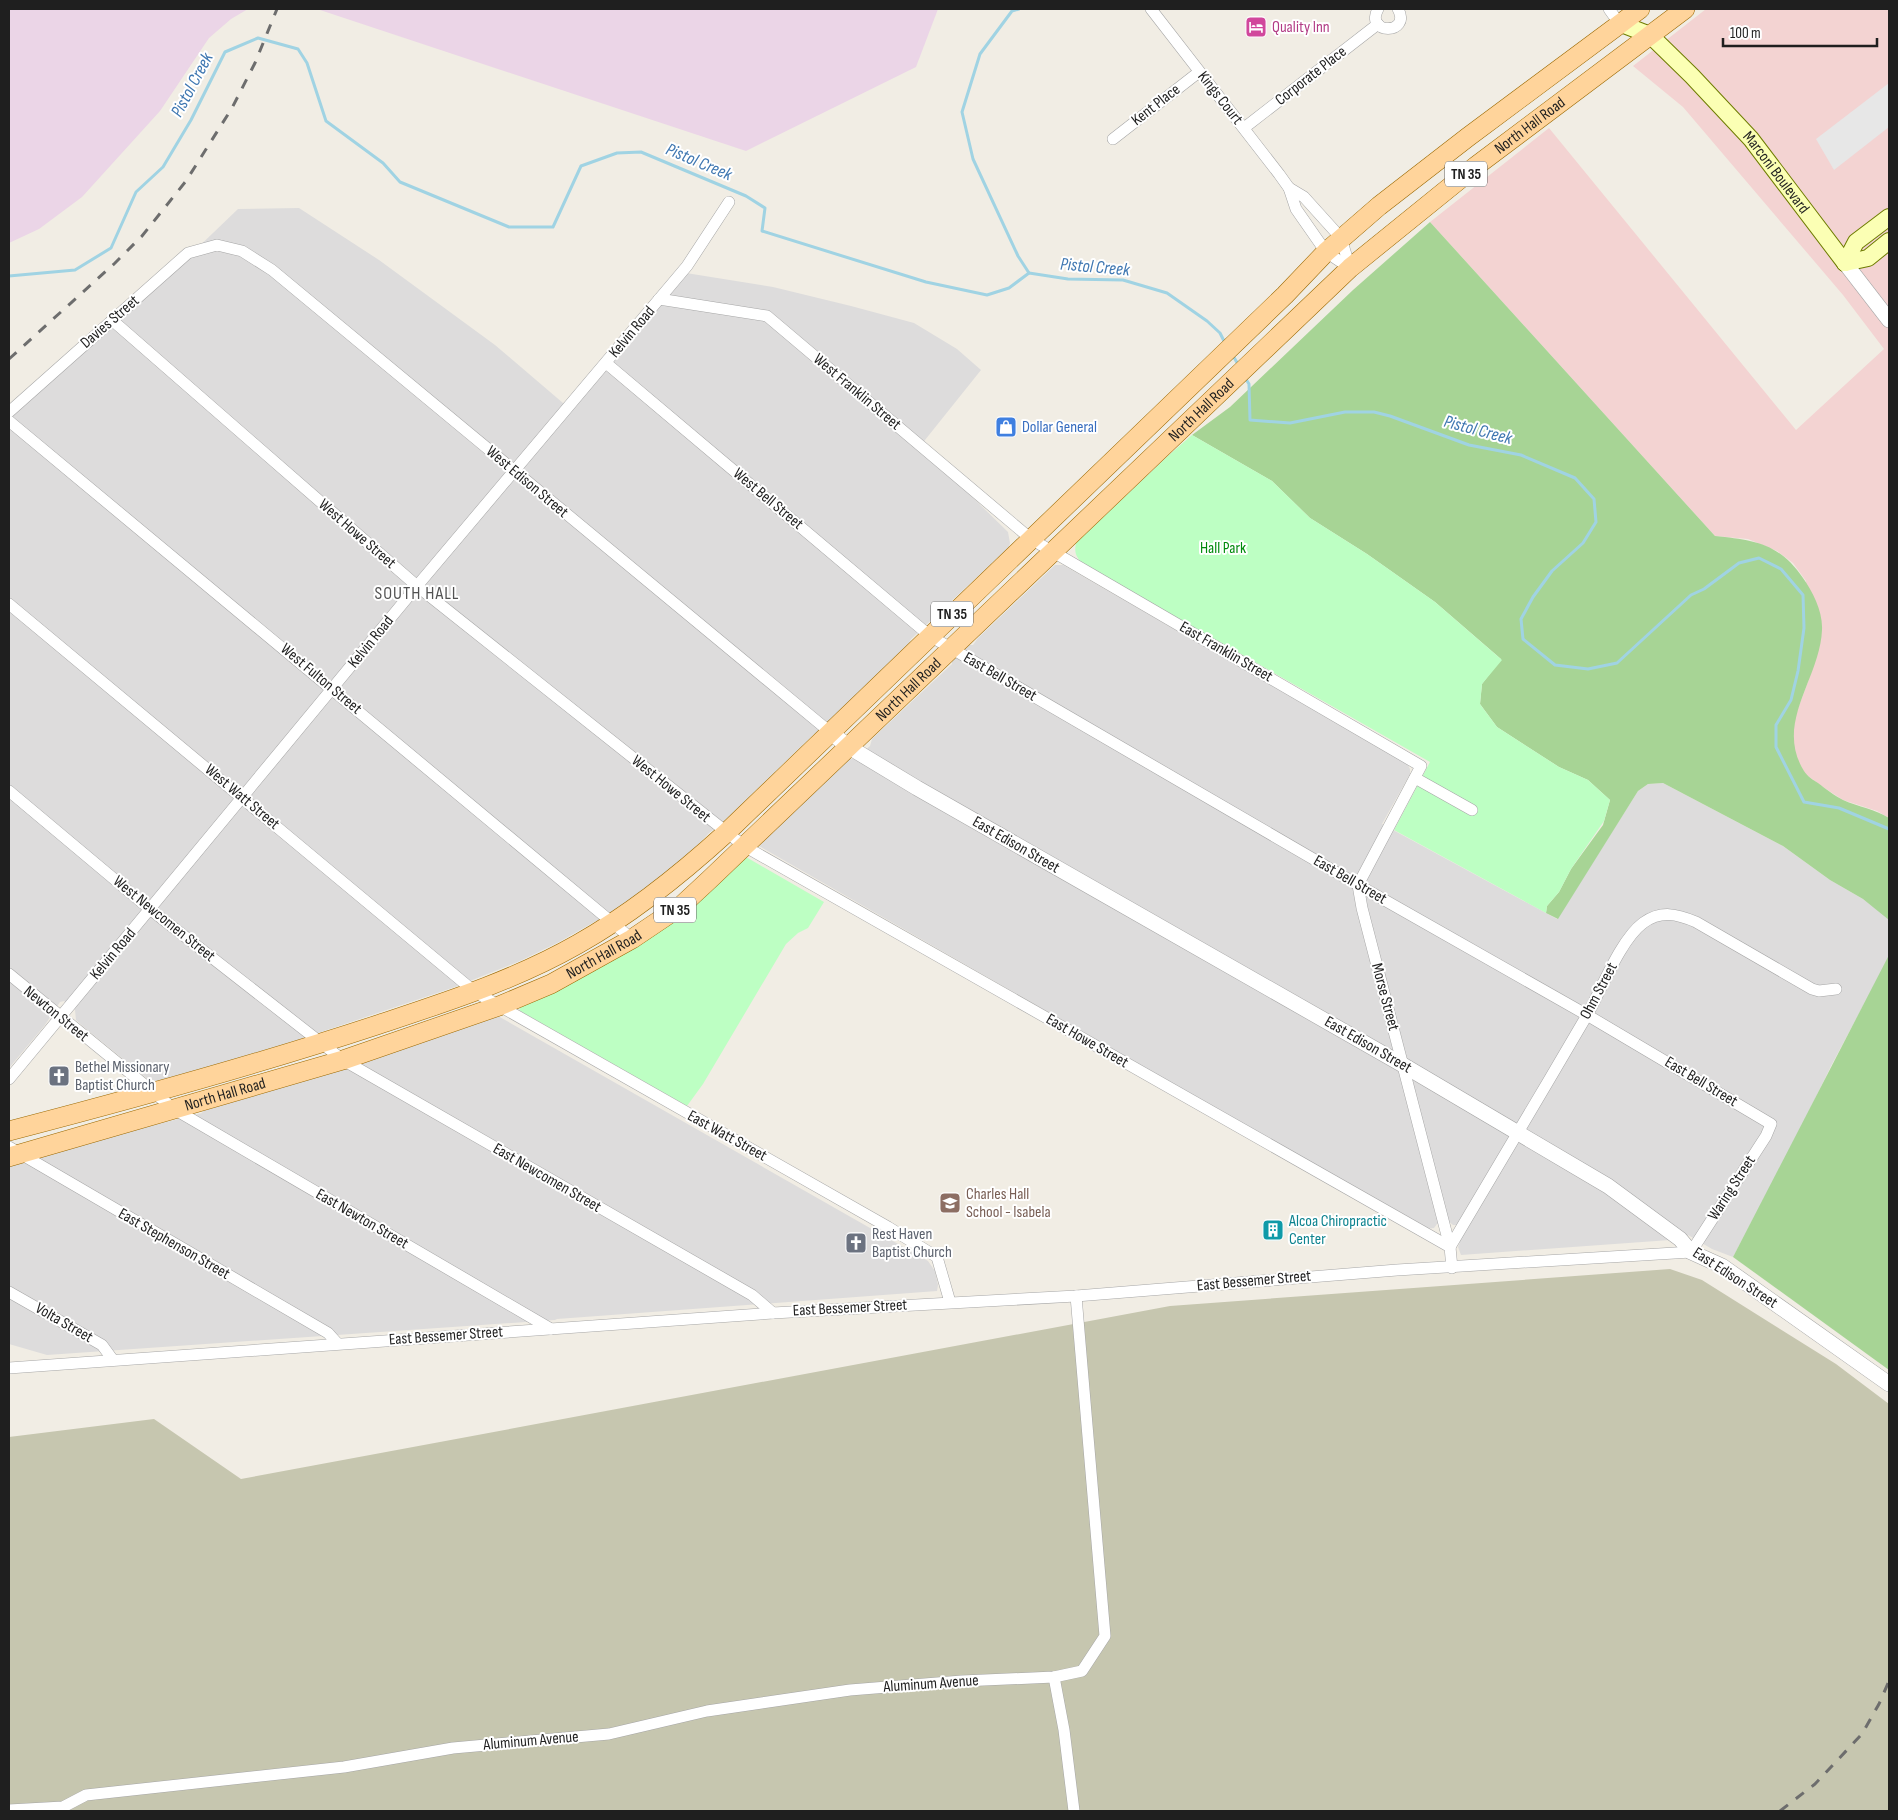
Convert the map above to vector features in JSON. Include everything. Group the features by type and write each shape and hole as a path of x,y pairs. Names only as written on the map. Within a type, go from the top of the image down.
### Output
{"main road":[{"name":"North Hall Road","path":"9,1131 154,1093 321,1044 475,992 551,959 613,923 661,890 726,833 1341,238 1614,16 1641,9"},
{"name":"Marconi Boulevard","path":"1641,9 1650,35"},
{"path":"1650,35 1654,22 1667,9"},
{"name":"North Hall Road","path":"12,1153 174,1110 343,1060 498,1006 550,984 632,939 680,906 1350,268 1476,166 1685,9"},
{"name":"Marconi Boulevard","path":"1614,16 1650,35 1692,76 1751,139 1846,263"},
{"path":"1846,263 1856,242 1889,217"},
{"path":"1846,263 1868,258 1889,241"}],"street":[{"name":"Kings Court","path":"1151,9 1244,128 1288,188 1296,209 1326,252 1350,268"},
{"path":"1378,9 1375,17 1378,24 1389,29 1396,26 1400,18 1399,9"},
{"name":"Corporate Place","path":"1244,128 1378,24"},
{"name":"Kent Place","path":"1113,138 1199,72"},
{"name":"Kings Court","path":"1288,188 1304,197 1341,238 1350,268"},
{"name":"Kelvin Road","path":"9,1079 151,910 242,797 513,470 687,266 729,202"},
{"name":"Davies Street","path":"9,412 188,253 217,245"},
{"name":"West Edison Street","path":"217,245 242,251 272,270 830,732"},
{"name":"Marconi Boulevard","path":"1846,263 1889,320"},
{"name":"West Franklin Street","path":"659,299 767,316 1031,539"},
{"name":"West Howe Street","path":"112,320 417,586 726,833"},
{"name":"West Bell Street","path":"606,362 930,636"},
{"name":"West Fulton Street","path":"9,420 632,939"},
{"name":"East Franklin Street","path":"1031,539 1421,766 1415,778"},
{"name":"West Watt Street","path":"9,604 475,992"},
{"name":"East Bell Street","path":"930,636 1358,885 1587,1015 1771,1124"},
{"name":"East Edison Street","path":"830,732 849,747 917,788 1403,1065 1608,1186 1680,1239 1691,1252 1722,1266 1889,1384"},
{"path":"1358,885 1415,778 1472,810"},
{"name":"West Newcomen Street","path":"9,791 151,910 321,1044"},
{"name":"East Howe Street","path":"726,833 744,846 1450,1247"},
{"name":"Morse Street","path":"1358,885 1362,908 1450,1247 1452,1268"},
{"name":"Ohm Street","path":"1450,1247 1587,1015 1625,943 1633,932 1649,919 1668,913 1680,915 1696,922 1812,989 1819,991 1836,989"},
{"name":"Newton Street","path":"9,974 174,1110"},
{"name":"East Watt Street","path":"475,992 938,1257 950,1302"},
{"name":"East Newcomen Street","path":"321,1044 343,1060 752,1295 773,1313"},
{"name":"East Newton Street","path":"174,1110 550,1329"},
{"name":"Waring Street","path":"1691,1252 1766,1136 1771,1124"},
{"name":"East Stephenson Street","path":"12,1153 328,1333 337,1344"},
{"name":"East Bessemer Street","path":"9,1368 773,1313 1076,1296 1397,1270 1691,1252"},
{"name":"Volta Street","path":"9,1292 102,1345 113,1360"},
{"name":"Aluminum Avenue","path":"9,1810 63,1807 86,1795 344,1767 453,1748 610,1734 707,1711 850,1690 962,1681 1054,1677 1082,1672 1105,1636 1076,1296"},
{"path":"1054,1677 1064,1730 1074,1811"}],"shaded area":[{"path":"9,9 248,9 231,19 209,38 160,111 82,197 39,229 9,243"},
{"path":"317,9 938,9 916,67 746,151"},
{"path":"1706,9 1889,9 1889,818 1877,811 1843,800 1823,787 1805,774 1794,753 1792,734 1796,714 1809,679 1806,581 1793,563 1777,551 1748,539 1715,536 1430,222 1549,128 1796,430 1884,349 1843,295 1683,107 1633,66"},
{"path":"1889,83 1889,127 1834,170 1816,139"},
{"name":"SOUTH HALL","path":"299,208 379,260 495,345 570,409 686,273 773,287 914,323 957,349 981,370 917,450 963,488 1008,532 1009,547 911,639 817,735 814,734 694,849 657,880 599,922 596,921 520,961 455,987 298,1041 296,1040 155,1085 76,1020 75,1010 64,1001 60,1002 45,1025 9,1068 9,415 188,257 238,209"},
{"path":"1055,565 1063,565 1407,763 1410,774 1382,824 1557,919 1638,791 1648,784 1663,783 1783,846 1830,880 1863,899 1889,920 1889,955 1886,963 1733,1257 1712,1249 1688,1235 1670,1240 1461,1255 1458,1247 1460,1242 1457,1225 1453,1225 1448,1221 1437,1224 1434,1228 1426,1229 759,846 849,759 854,759 870,746 875,736 952,664 952,661 969,645 973,645 978,638"},
{"path":"498,1016 928,1261 935,1271 938,1285 937,1291 555,1320 47,1355 9,1344 9,1162 202,1113 203,1111"},
{"path":"1670,1269 1702,1280 1836,1364 1889,1404 1889,1811 9,1811 9,1437 154,1419 241,1479 1170,1306"}],"green space":[{"path":"1430,222 1715,536 1742,539 1765,545 1775,550 1794,566 1807,584 1819,609 1822,630 1814,666 1796,718 1794,736 1796,753 1807,775 1830,792 1843,800 1878,812 1889,818 1889,920 1863,899 1830,880 1783,846 1663,783 1648,784 1638,791 1558,919 1546,913 1547,906 1559,892 1571,869 1603,825 1610,800 1588,780 1559,767 1497,727 1480,704 1482,684 1501,659 1435,602 1367,554 1310,518 1272,481 1192,435 1230,407 1353,290"},
{"name":"Hall Park","path":"1192,435 1272,481 1310,518 1367,554 1435,602 1502,660 1482,684 1480,704 1497,727 1559,767 1588,780 1610,800 1604,821 1571,869 1559,892 1547,906 1546,913 1394,830 1430,762 1083,564 1076,555 1076,543"},
{"path":"746,857 824,902 808,928 798,933 786,944 703,1084 687,1106 520,1011 519,1006"},
{"path":"1889,955 1889,1370 1733,1257"}],"waterway":[{"path":"1019,9 1012,11 980,54 962,112 973,159 1018,256 1029,273"},
{"name":"Pistol Creek","path":"9,276 75,270 111,248 136,192 163,167 191,120 225,52 258,38 298,49 307,63 326,121 383,163 400,182 509,227 553,227 581,166 617,153 641,152 746,196 765,208 762,231 926,282 987,295 1009,288 1029,273 1068,279 1123,280 1167,293 1207,321 1220,333 1225,343"},
{"name":"Pistol Creek","path":"1232,354 1239,366"},
{"name":"Pistol Creek","path":"1244,376 1249,384 1250,420 1290,423 1345,412 1374,412 1469,445 1521,455 1575,478 1594,499 1596,522 1583,543 1552,571 1533,597 1521,619 1523,639 1555,665 1588,669 1617,663 1691,595 1704,589 1739,563 1759,558 1781,569 1803,595 1804,628 1798,671 1791,700 1776,725 1776,747 1804,802 1839,808 1889,829"}],"railway":[{"path":"9,359 142,236 186,181 232,108 255,63 277,9"},
{"path":"1780,1811 1815,1784 1862,1734 1879,1704 1889,1681"}],"place":[{"name":"Quality Inn","path":"1256,27"},
{"name":"Dollar General","path":"1006,427"},
{"name":"Bethel Missionary Baptist Church","path":"59,1076"},
{"name":"Charles Hall School - Isabela","path":"950,1203"},
{"name":"Alcoa Chiropractic Center","path":"1273,1230"},
{"name":"Rest Haven Baptist Church","path":"856,1243"}],"district":[{"name":"SOUTH HALL","path":"417,593"}]}
